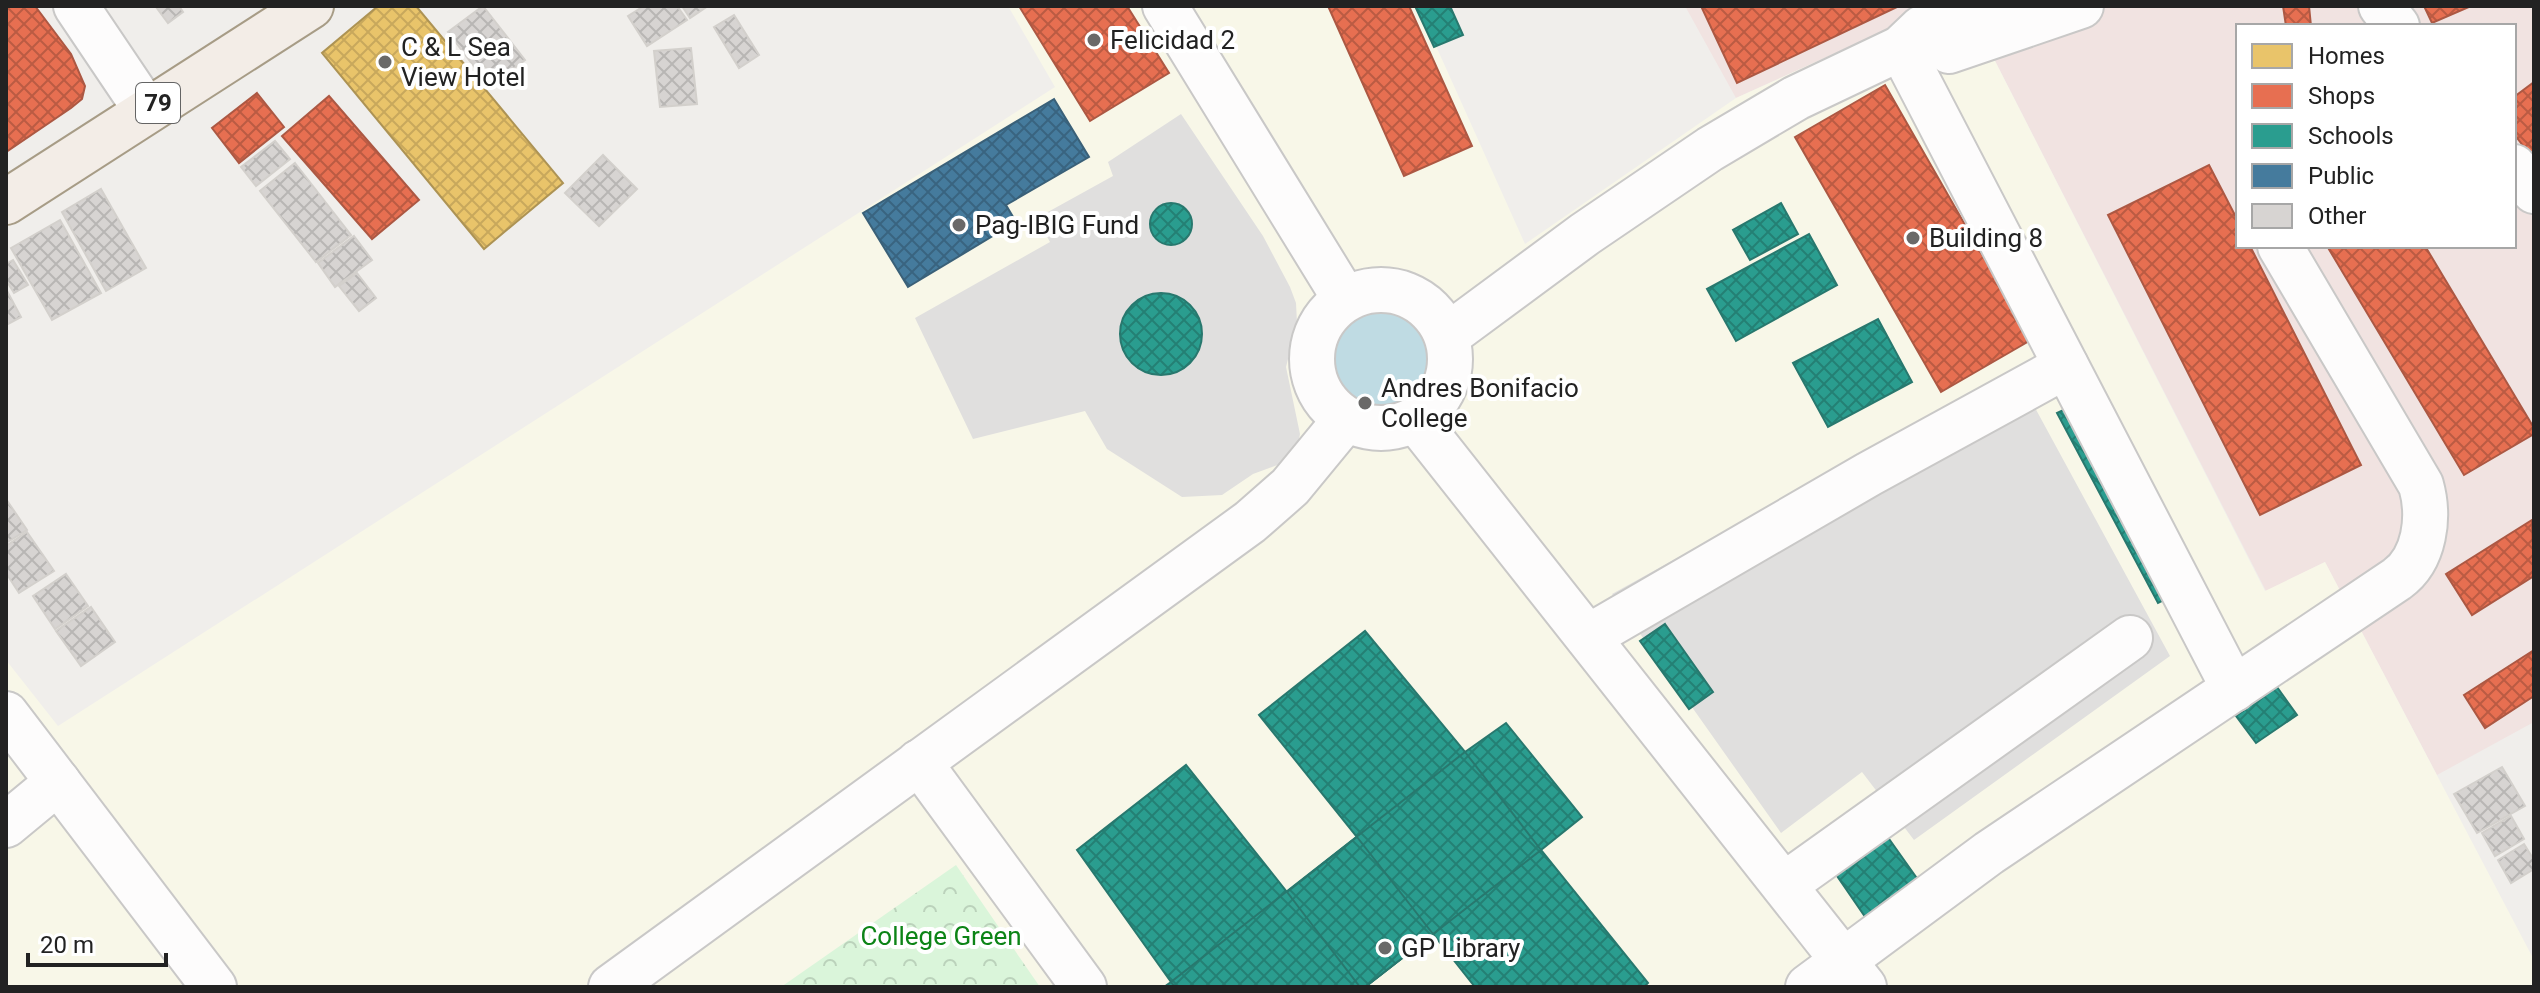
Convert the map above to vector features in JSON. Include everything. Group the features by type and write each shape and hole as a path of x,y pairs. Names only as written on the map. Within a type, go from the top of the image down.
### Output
{"main road":[{"name":"79","path":"6,202 311,6"}],"street":[{"path":"76,6 146,110"},
{"path":"1165,6 1345,299"},
{"path":"1447,336 1585,234 1710,149 1796,98 1901,48 1922,28 1989,6"},
{"path":"1901,48 1935,56 2081,6"},
{"path":"2381,6 2395,24"},
{"path":"1901,48 2234,689"},
{"path":"2516,169 2534,191"},
{"path":"1808,987 1853,973 1989,853 2409,571 2419,553 2424,523 2425,497 2421,485 2281,248"},
{"path":"1375,291 1405,294 1423,303 1437,318 1447,336 1451,354 1450,374 1437,400 1416,420 1399,427 1363,426 1346,419 1330,406 1318,389 1313,369 1313,348 1318,329 1330,312 1345,299 1375,291"},
{"path":"1588,637 1869,474 2066,366"},
{"path":"611,987 1250,522 1290,487 1346,419"},
{"path":"1416,420 1853,973"},
{"path":"1784,885 2130,638"},
{"path":"6,714 214,987"},
{"path":"919,762 1084,987"},
{"path":"6,825 58,782"}],"shaded area":[{"name":"Andres Bonifacio College","path":"1008,6 1418,6 1525,244 1736,98 1940,6 1967,6 2265,591 2325,562 2534,960 2534,987 6,987 6,660 58,726 1055,87"},
{"path":"1685,6 1939,6 1736,98"},
{"path":"1967,6 2534,6 2534,722 2437,775 2325,562 2266,591"},
{"path":"1181,114 1263,236 1296,303 1297,323 1286,367 1300,434 1296,454 1253,474 1222,495 1182,497 1107,449 1085,411 973,439 915,318 1050,242 1037,218 1113,176 1108,162"},
{"path":"2015,371 2170,656 1914,840 1862,772 1781,833 1612,594"}],"green space":[{"name":"College Green","path":"956,865 1040,987 781,987"}],"water":[{"path":"1381,312 1399,315 1415,326 1426,342 1429,360 1426,378 1415,394 1399,405 1381,408 1363,405 1347,394 1336,378 1333,360 1336,342 1347,326 1363,315"}],"building: Homes":[{"path":"378,6 416,6 563,183 484,249 322,53"}],"building: Shops":[{"path":"6,6 35,6 71,54 85,86 82,99 6,152"},
{"name":"Felicidad 2","path":"1019,6 1127,6 1169,73 1090,121"},
{"path":"1328,6 1409,6 1472,146 1404,176"},
{"path":"1701,6 1899,6 1737,83"},
{"path":"2283,6 2309,6 2311,24 2286,24"},
{"path":"2424,6 2471,6 2432,23"},
{"path":"2534,82 2534,160 2516,137 2516,96"},
{"name":"Building 8","path":"1885,85 2031,340 1941,392 1795,137"},
{"path":"257,93 284,127 239,163 212,128"},
{"path":"329,96 419,200 372,239 282,136"},
{"path":"2209,165 2236,217 2236,248 2251,248 2361,465 2260,515 2108,215"},
{"path":"2328,248 2426,248 2534,428 2534,434 2464,475"},
{"path":"2532,520 2534,576 2472,615 2446,574"},
{"path":"2534,650 2534,696 2485,728 2464,695"}],"building: Schools":[{"path":"1415,6 1450,6 1463,35 1434,47"},
{"path":"1171,203 1186,209 1192,224 1186,239 1171,245 1156,239 1150,224 1156,209"},
{"path":"1781,203 1798,234 1750,260 1733,230"},
{"path":"1809,234 1837,285 1736,341 1707,289"},
{"path":"1161,293 1177,296 1190,305 1199,318 1202,334 1199,350 1190,363 1177,372 1161,375 1145,372 1132,363 1123,350 1120,334 1123,318 1132,305 1145,296"},
{"path":"1878,319 1912,382 1828,427 1793,363"},
{"path":"2072,406 2174,595 2158,603 2057,413"},
{"path":"1665,624 1713,692 1689,709 1640,641"},
{"path":"1365,631 1465,752 1506,723 1582,817 1541,850 1648,983 1644,987 1475,987 1433,934 1365,987 1164,987 1171,982 1077,850 1186,765 1287,892 1357,837 1259,715"},
{"path":"2277,687 2297,715 2256,743 2236,716"},
{"path":"1465,752 1541,850 1365,987 1175,987 1171,982"},
{"path":"1887,836 1921,884 1868,921 1835,873"},
{"path":"1357,837 1433,934 1365,987 1360,987 1287,892"}],"building: Public":[{"path":"1054,99 1089,157 1006,205 1016,222 908,287 863,213"}],"building: Other":[{"path":"179,6 183,12 168,23 156,7"},
{"path":"483,6 525,60 497,81 483,64 476,69 448,32"},
{"path":"644,6 677,6 687,20 647,46 628,16"},
{"path":"682,6 708,6 690,18"},
{"path":"734,15 759,55 739,68 714,27"},
{"path":"691,48 697,104 660,107 654,51"},
{"path":"275,141 290,159 256,186 241,167"},
{"path":"603,155 637,189 599,226 565,193"},
{"path":"295,163 351,235 316,262 260,191"},
{"path":"101,189 146,268 106,291 62,212"},
{"path":"60,220 101,293 52,320 11,248"},
{"path":"354,236 372,260 335,287 318,263"},
{"path":"13,260 28,285 14,293 6,280 6,264"},
{"path":"357,273 376,298 359,311 339,286"},
{"path":"6,289 21,317 6,325"},
{"path":"6,499 27,530 6,543"},
{"path":"27,532 54,571 19,593 6,573 6,546"},
{"path":"66,574 88,606 55,629 33,596"},
{"path":"91,607 115,642 81,666 56,631"},
{"path":"2502,767 2525,806 2477,833 2454,794"},
{"path":"2511,816 2524,839 2495,856 2482,833"},
{"path":"2524,844 2534,860 2534,869 2511,883 2498,860"}],"place":[{"name":"Felicidad 2","path":"1094,40"},
{"name":"C & L Sea View Hotel","path":"385,62"},
{"name":"Pag-IBIG Fund","path":"959,225"},
{"name":"Building 8","path":"1913,238"},
{"name":"Andres Bonifacio College","path":"1365,403"},
{"name":"GP Library","path":"1385,948"}]}
